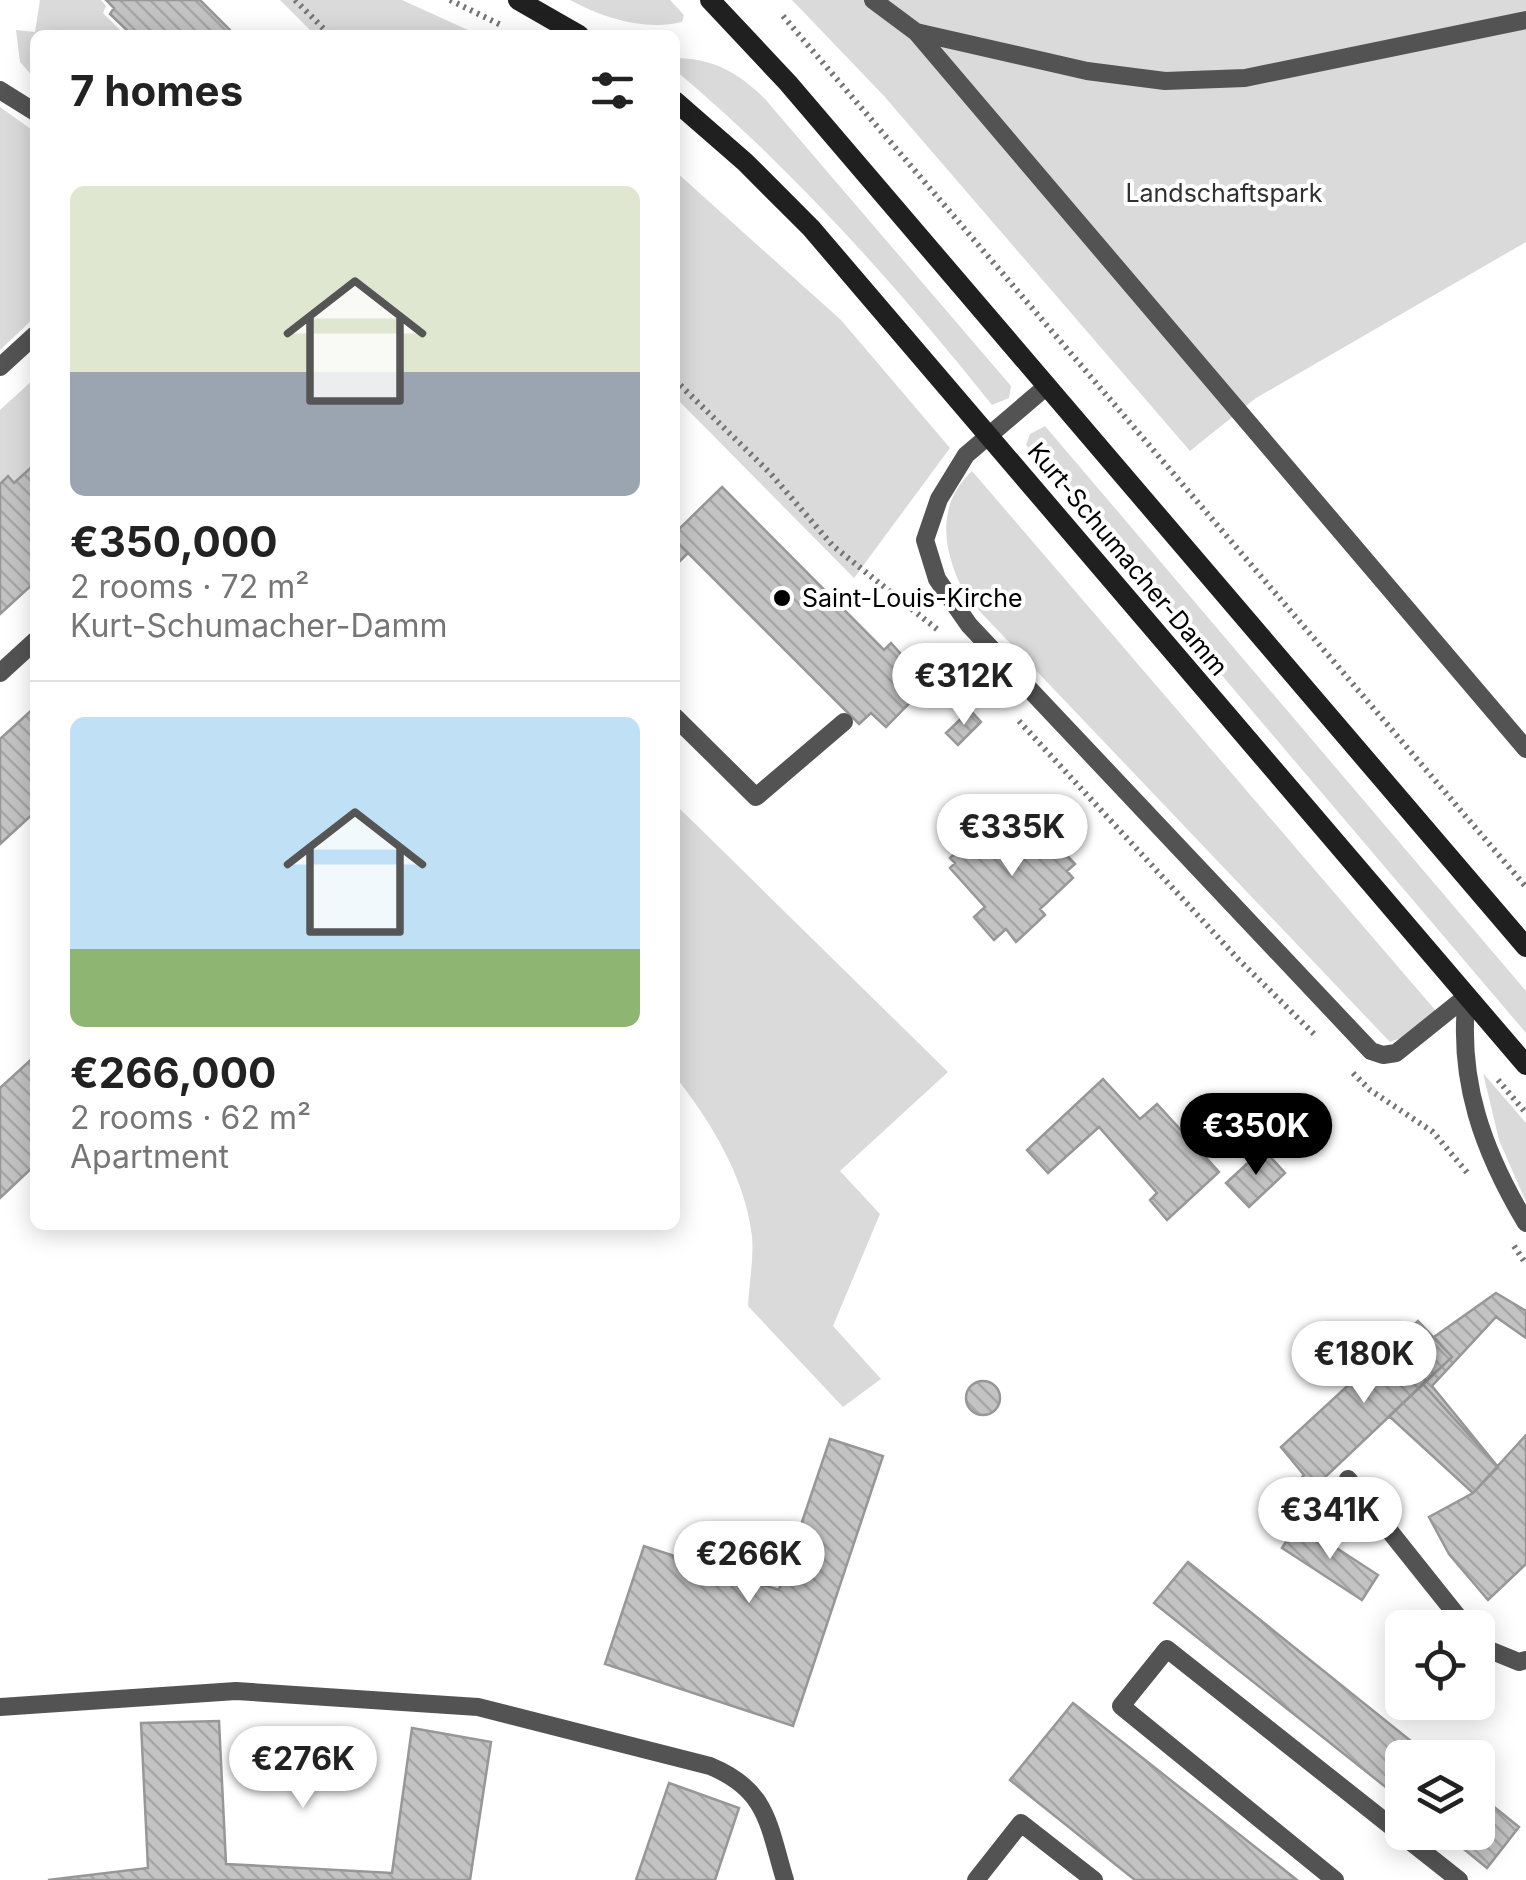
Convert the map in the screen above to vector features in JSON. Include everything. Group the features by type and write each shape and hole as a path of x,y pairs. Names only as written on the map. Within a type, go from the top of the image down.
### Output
{"main road":[{"path":"518,0 571,30"},
{"name":"Kurt-Schumacher-Damm","path":"710,0 788,82 1526,947"},
{"name":"Kurt-Schumacher-Damm","path":"680,105 745,162 811,228 1526,1065"}],"lane":[{"path":"873,0 916,32 1526,749"},
{"path":"916,32 1087,72 1165,81 1246,78 1526,20"},
{"path":"0,90 30,109"},
{"path":"0,367 30,340"},
{"path":"1047,386 990,435 952,475 925,540 937,579 969,624 1371,1051 1383,1056 1396,1053 1467,996"},
{"path":"0,673 30,646"},
{"path":"680,722 756,797 844,722"},
{"path":"1467,996 1462,1038 1472,1107 1496,1172 1526,1223"},
{"path":"1348,1479 1453,1610"},
{"path":"1335,1880 1122,1706 1167,1649 1458,1880"},
{"path":"1495,1652 1519,1662 1526,1660"},
{"path":"0,1707 236,1692 478,1707 710,1766 744,1780 768,1824 785,1880"},
{"path":"976,1880 1021,1823 1094,1880"}],"path":[{"path":"295,0 325,30"},
{"path":"450,0 510,30"},
{"path":"783,16 1526,886"},
{"path":"680,385 770,472 833,546 950,643"},
{"path":"1015,717 1238,958 1330,1050"},
{"path":"1344,1064 1370,1090 1433,1132 1481,1194"},
{"path":"1512,1243 1526,1264"}],"green space":[{"path":"40,0 101,0 106,6 103,13 120,30 35,30"},
{"path":"280,0 402,0 468,30 310,30"},
{"path":"570,0 670,0 684,15 682,22 639,24"},
{"name":"Landschaftspark","path":"792,0 1526,0 1526,242 1256,398 1190,451 884,96"},
{"path":"16,30 30,31 30,73 20,62"},
{"path":"680,59 724,69 765,99 1011,386 1009,398 992,405 842,230 680,74"},
{"path":"0,107 30,128 30,322 0,350"},
{"path":"680,175 841,320 950,448 854,578 680,402"},
{"path":"30,383 30,469 14,483 8,477 0,484 0,410"},
{"path":"1045,426 1526,991 1526,1033 1026,445 1030,434"},
{"path":"972,471 1436,1011 1404,1037 1390,1042 967,598 953,566 946,532 952,500"},
{"path":"680,809 948,1072 840,1171 880,1214 833,1326 881,1379 843,1407 748,1306 752,1244 748,1214 734,1172 680,1083"},
{"path":"1483,1073 1526,1123 1526,1202 1499,1140"}],"building":[{"path":"106,0 200,0 230,30 127,30 110,14 114,8"},
{"path":"30,469 30,587 0,614 0,484 8,476 14,483"},
{"name":"Saint-Louis-Kirche","path":"722,487 884,650 891,643 928,684 886,727 871,713 859,724 680,545 680,528"},
{"path":"680,545 688,553 680,561"},
{"path":"945,668 958,681 935,704 922,691"},
{"path":"970,710 981,722 958,745 946,733"},
{"path":"30,712 30,817 0,844 0,739"},
{"path":"1001,819 1030,851 1051,833 1060,835 1062,850 1075,864 1067,871 1073,878 1040,909 1045,915 1016,942 1006,929 994,940 974,917 985,907 950,868 955,863 950,858 967,842 972,847"},
{"path":"30,1061 30,1170 0,1198 0,1088"},
{"path":"1103,1079 1140,1119 1157,1104 1219,1172 1167,1220 1150,1200 1157,1193 1099,1127 1048,1173 1027,1150"},
{"path":"1263,1149 1285,1173 1249,1207 1226,1183"},
{"path":"1496,1293 1526,1311 1526,1338 1496,1317 1432,1386 1498,1467 1423,1384 1452,1357 1434,1337"},
{"path":"1418,1321 1452,1357 1300,1501 1291,1490 1304,1475 1281,1447"},
{"path":"983,1381 995,1386 1000,1398 995,1410 983,1415 971,1410 966,1398 971,1386"},
{"path":"1423,1384 1498,1467 1473,1493 1389,1416"},
{"path":"1526,1435 1526,1564 1488,1600 1449,1554 1429,1517 1473,1493"},
{"path":"830,1439 883,1456 793,1726 605,1664 644,1546 779,1590"},
{"path":"1298,1523 1378,1575 1362,1600 1282,1548"},
{"path":"1188,1562 1410,1740 1385,1740 1385,1786 1154,1603"},
{"path":"1073,1703 1297,1880 1135,1880 1010,1780"},
{"path":"219,1721 226,1864 392,1873 412,1728 491,1742 470,1880 48,1880 148,1868 141,1723"},
{"path":"669,1783 739,1808 715,1880 636,1880"},
{"path":"1495,1808 1519,1827 1487,1868 1465,1850 1495,1850"}],"place":[{"name":"Saint-Louis-Kirche","path":"782,598"}]}
